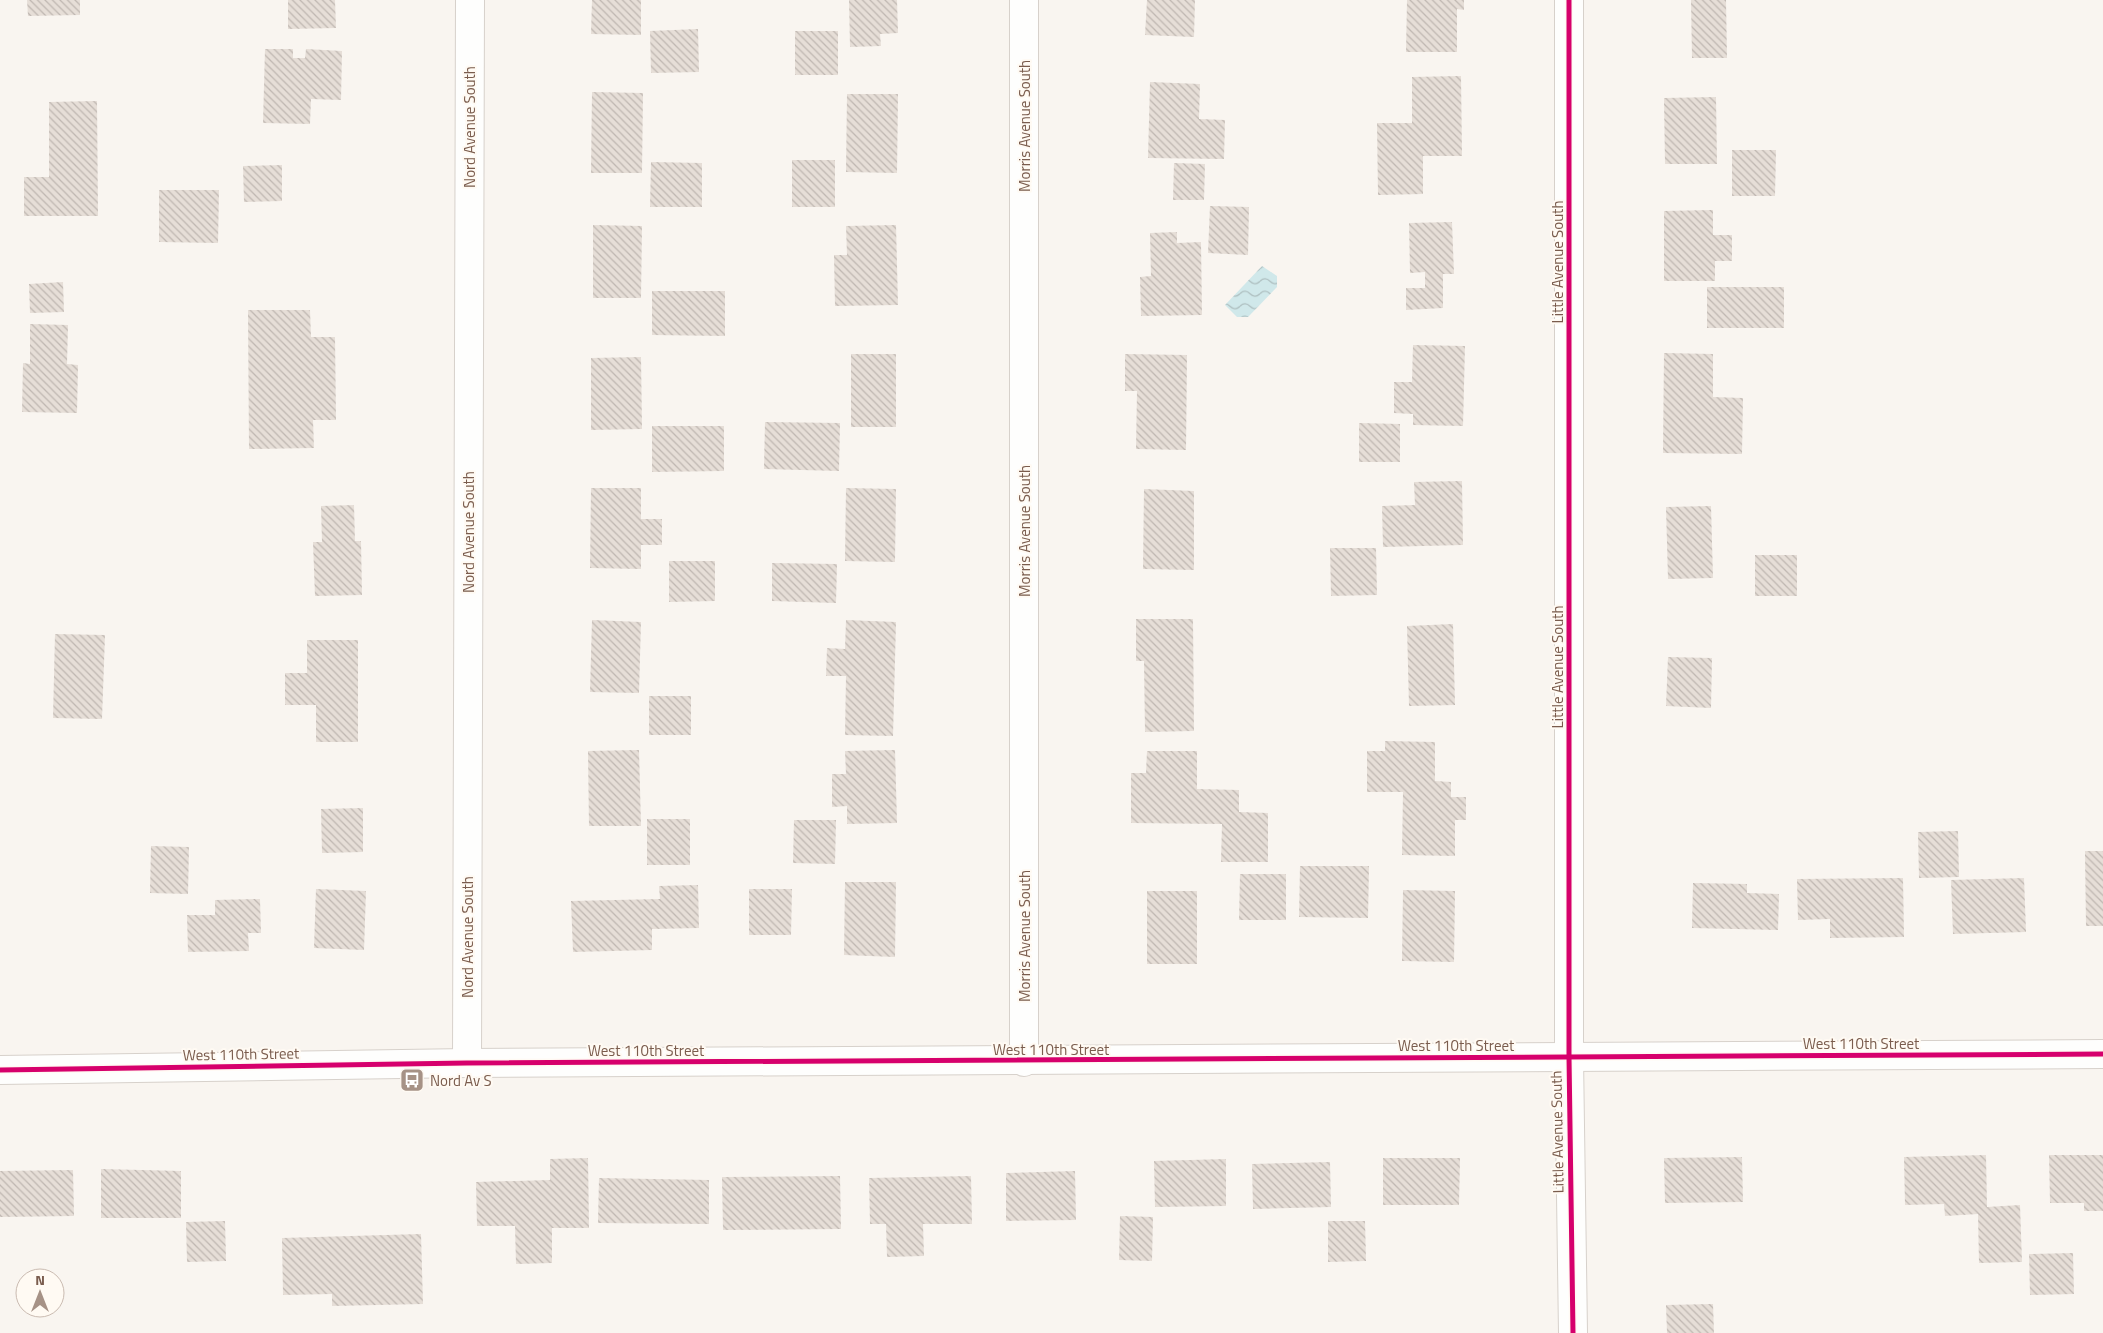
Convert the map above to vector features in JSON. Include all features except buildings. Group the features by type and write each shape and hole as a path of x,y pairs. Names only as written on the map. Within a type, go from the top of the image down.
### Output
{"street":[{"name":"Nord Avenue South","path":"467,1063 470,0"},
{"name":"Morris Avenue South","path":"1024,0 1024,1062"},
{"name":"Little Avenue South","path":"1569,0 1569,1057 1573,1333"},
{"name":"West 110th Street","path":"0,1070 467,1063 1024,1062 2103,1054"}],"water":[{"path":"1262,266 1277,276 1277,287 1248,317 1237,317 1225,305"}],"cycle path":[{"path":"1569,0 1569,1057 1573,1333"},
{"path":"0,1070 467,1063 2103,1054"}],"place":[{"name":"Nord Av S","path":"412,1080"}]}
